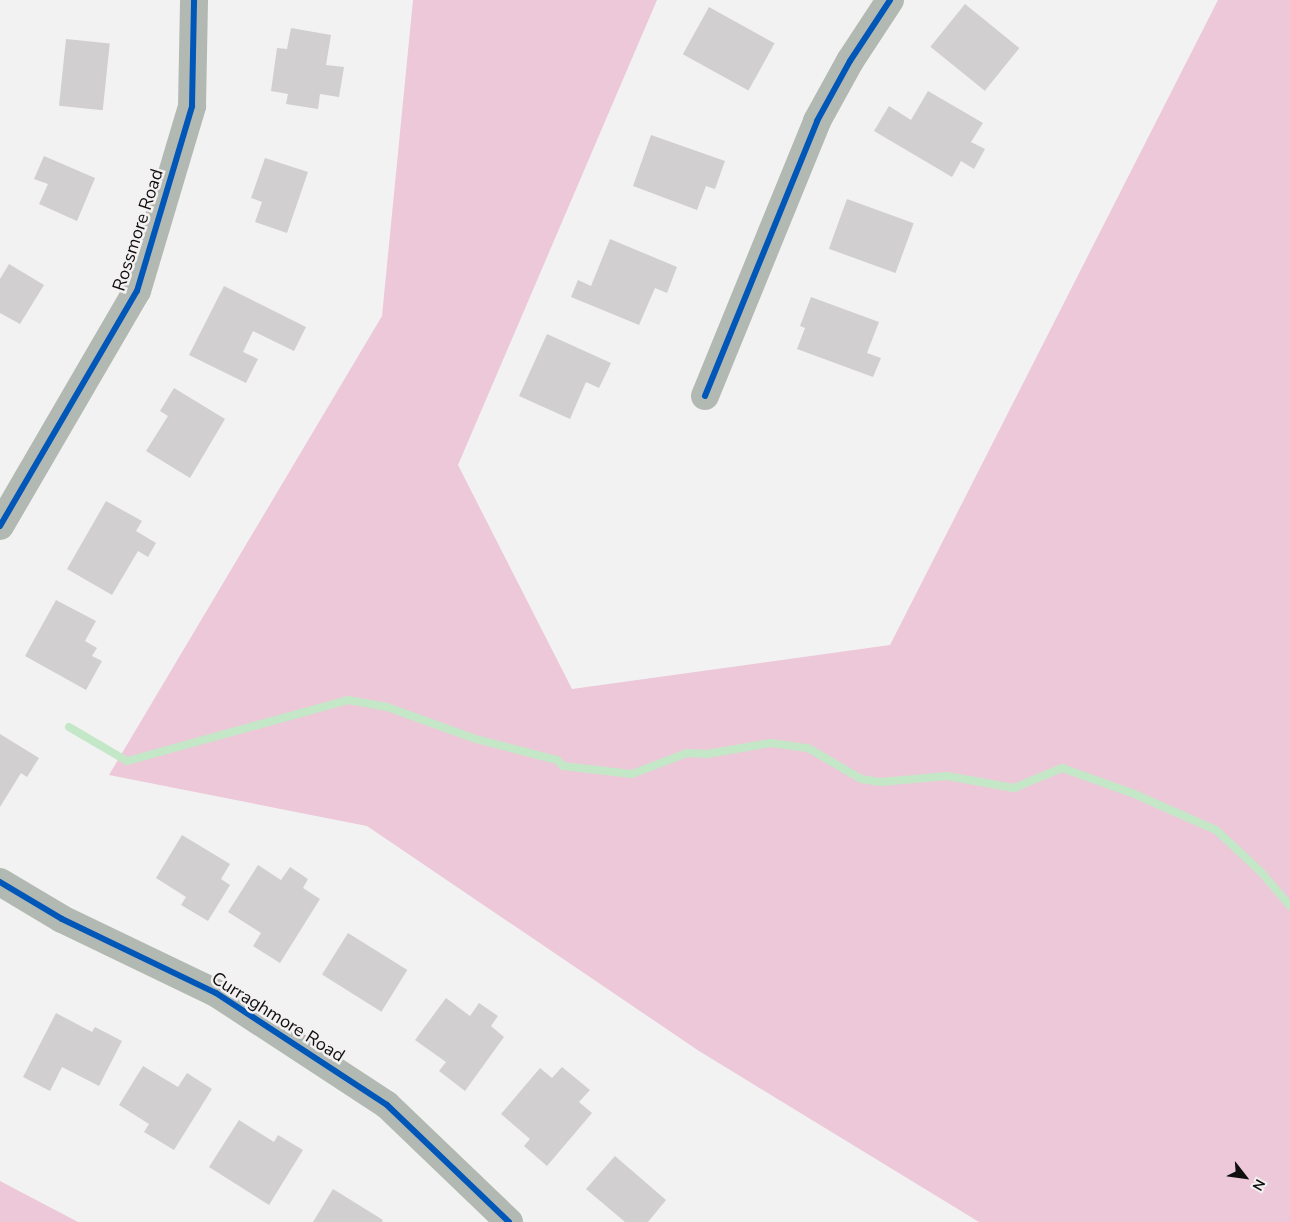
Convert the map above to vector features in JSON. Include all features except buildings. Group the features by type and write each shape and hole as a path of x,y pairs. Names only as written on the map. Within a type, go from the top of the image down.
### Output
{"street":[{"name":"Rossmore Road","path":"0,526 137,291 192,106 194,0"},
{"path":"705,396 817,121 850,61 890,0"},
{"name":"Curraghmore Road","path":"0,882 62,919 216,993 387,1106 509,1222"}],"shaded area":[{"path":"413,0 657,0 458,465 572,689 890,645 1218,0 1290,0 1290,1222 979,1222 699,1051 367,826 109,775 382,316"},
{"path":"0,1181 78,1222 0,1222"}],"waterway":[{"path":"69,727 127,761 348,700 387,707 476,739 557,760 563,766 632,774 687,753 707,754 771,743 808,748 861,779 881,782 947,776 1014,788 1062,768 1132,793 1216,830 1261,872 1290,906"}],"cycle path":[{"path":"0,526 137,291 192,106 194,0"},
{"path":"705,396 817,121 850,61 890,0"},
{"path":"0,882 62,919 216,993 387,1105 509,1222"}]}
